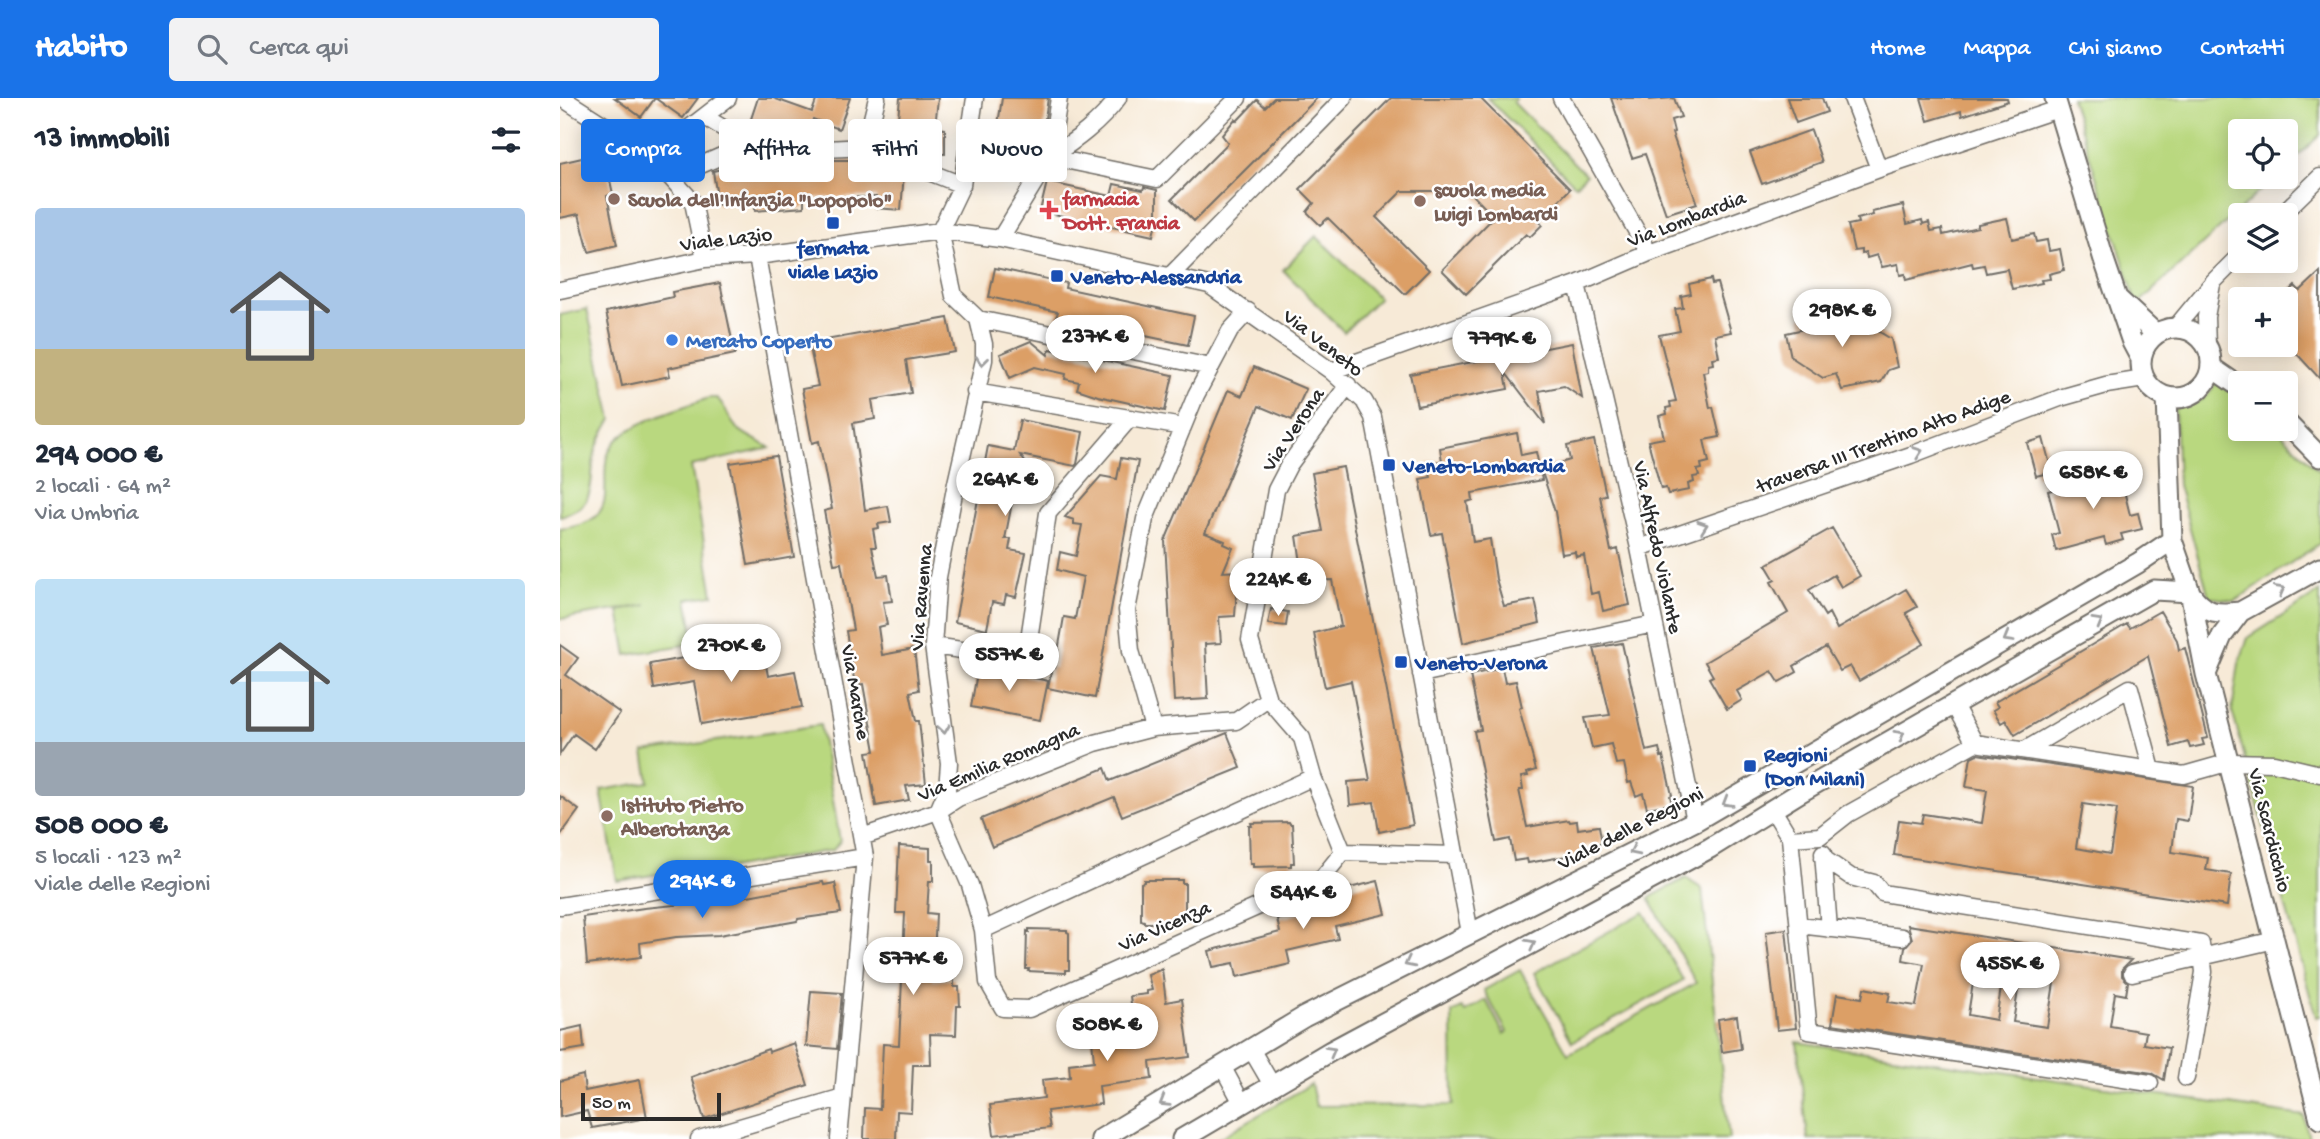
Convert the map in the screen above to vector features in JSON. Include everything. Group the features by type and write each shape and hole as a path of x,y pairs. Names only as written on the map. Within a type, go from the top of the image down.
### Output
{"street":[{"path":"562,98 595,119"},
{"path":"702,119 728,98"},
{"path":"872,119 877,98"},
{"path":"975,98 962,185 940,231 954,296 978,319 1211,367"},
{"path":"1056,119 1059,98"},
{"path":"1067,146 1102,117 1118,98"},
{"path":"1067,160 1157,178 1238,98"},
{"path":"1171,275 1344,98"},
{"path":"1561,98 1648,253"},
{"path":"1852,98 1879,169"},
{"path":"2057,103 2132,342 2150,387 2167,397 2177,398 2196,392 2209,377 2206,317 2213,282"},
{"name":"Via Lombardia","path":"1331,371 1577,284 1648,253 2057,103"},
{"path":"705,117 719,126"},
{"path":"942,177 962,185"},
{"path":"2293,203 2320,177"},
{"path":"675,182 693,202 705,259"},
{"path":"1000,239 1035,182"},
{"name":"Via Veneto","path":"940,231 1000,239 1209,285 1331,371 1364,401 1373,417 1470,933"},
{"name":"Viale Lazio","path":"560,290 705,259 758,256 940,231"},
{"name":"Via Marche","path":"758,256 865,857 839,1139"},
{"path":"2143,369 2148,341 2165,331 2228,267"},
{"name":"Via Alfredo Violante","path":"1577,284 1639,548 1695,821"},
{"path":"2117,298 2165,331 2194,333 2209,357 2228,375"},
{"path":"1153,728 1131,652 1127,610 1145,519 1211,367 1230,331 1248,311"},
{"name":"Via Ravenna","path":"938,811 947,790 949,763 933,646 938,577 975,392 984,360 984,344 978,319"},
{"name":"traversa III Trentino Alto Adige","path":"1639,548 1911,455 2143,369"},
{"name":"Via Verona","path":"1343,852 1313,778 1302,738 1268,699 1250,640 1276,490 1289,465 1348,385"},
{"path":"975,392 1183,427"},
{"name":"Via Scardicchio","path":"2167,397 2172,540 2190,592 2206,674 2320,1119"},
{"path":"933,646 1026,659 1048,513 1130,418"},
{"path":"2298,434 2320,457"},
{"name":"Viale delle Regioni","path":"1101,1139 1304,1017 1695,821 2127,570 2172,540"},
{"path":"1182,1139 1272,1085 1710,848 2154,590 2190,592 2202,608 2220,614 2240,612 2320,568"},
{"path":"2206,674 2222,636 2240,612"},
{"path":"1420,674 1654,624"},
{"path":"2025,750 2130,688 2152,769"},
{"name":"Via Emilia Romagna","path":"862,837 938,811 958,798 1095,743 1153,728 1236,721 1268,699"},
{"path":"1954,705 1975,743"},
{"path":"1790,838 1821,836 1848,814 1975,743 2183,775 2230,762 2274,763 2320,774"},
{"path":"983,930 1313,778"},
{"path":"1773,810 1790,838 1809,1031 2150,1083"},
{"name":"Via Vicenza","path":"938,811 970,885 983,930 988,982 1003,1008 1029,1009 1322,878 1343,852"},
{"path":"1695,821 1710,848"},
{"path":"1821,836 1829,929"},
{"path":"1343,852 1455,855"},
{"path":"560,906 865,857"},
{"path":"1823,858 1851,877 1874,883 1882,893 2201,944 2204,972 2186,1078"},
{"path":"1799,925 1902,937"},
{"path":"2132,973 2275,940"},
{"path":"1251,1049 1272,1085"},
{"path":"1222,1066 1242,1103"},
{"path":"699,1139 843,1097"}],"green space":[{"path":"1487,98 1516,98 1513,102 1586,175 1575,185"},
{"path":"2071,98 2320,98 2320,135 2298,156 2298,119 2228,119 2228,189 2262,189 2247,203 2228,203 2228,221 2137,305"},
{"path":"1316,236 1379,298 1344,332 1283,270"},
{"path":"587,309 612,419 596,449 587,499 573,512 560,516 560,315"},
{"path":"2216,381 2228,390 2228,441 2289,441 2320,472 2320,543 2235,601 2209,597 2178,485 2175,408 2200,400"},
{"path":"709,398 717,398 720,401 733,424 740,430 770,448 691,466 713,595 687,599 695,643 627,655 619,611 647,605 560,619 560,529 583,524 596,516 603,505 608,453 616,441 647,421"},
{"path":"2320,592 2320,1016 2316,1017 2232,711 2239,663 2248,638"},
{"path":"820,725 840,841 833,850 666,879 664,873 617,881 601,790 649,782 644,752"},
{"path":"1686,878 1702,889 1729,1139 1218,1139 1311,1084 1316,1106 1453,1105 1452,1013 1462,1008 1465,1012 1486,1000 1504,1034 1507,1032 1484,990 1520,970 1568,1054 1696,983 1649,898"},
{"path":"1644,912 1683,980 1572,1042 1534,973"},
{"path":"1797,1042 2304,1116 2309,1139 1808,1139"}],"building":[{"path":"615,98 655,98 641,117"},
{"path":"655,98 698,98 683,118"},
{"path":"758,98 773,98 812,112 817,98 850,98 839,129 834,127 834,119 751,119"},
{"path":"900,98 938,98 936,119 898,118"},
{"path":"1002,98 1048,98 1045,119 999,119"},
{"path":"1274,98 1317,98 1194,221 1172,199 1228,143 1222,135 1235,119 1237,121 1257,100 1265,107"},
{"name":"scuola media Luigi Lombardi","path":"1391,98 1480,98 1570,189 1539,221 1542,225 1530,237 1526,234 1466,294 1442,270 1494,217 1469,191 1402,191 1376,217 1429,270 1405,294 1328,218 1320,225 1307,212 1314,203 1300,189"},
{"path":"1611,98 1674,98 1681,117 1671,120 1672,133 1697,204 1666,214 1645,154 1632,158"},
{"path":"1787,98 1822,98 1827,112 1796,123"},
{"path":"1921,98 2007,98 2008,101 1962,116 1961,111 1928,121"},
{"path":"942,129 945,129 945,154 942,154"},
{"path":"1811,130 1822,162 1762,184 1750,152"},
{"path":"581,158 581,182 610,182 613,194 607,196 617,245 589,252 579,214 560,218 560,163"},
{"path":"834,160 848,160 848,182 903,182 901,210 875,208 876,197 804,198 804,207 755,211 755,200 718,205 713,171 719,170 719,182 834,182"},
{"path":"1047,182 1111,196 1114,184 1157,190 1157,218 1153,236 1040,211"},
{"path":"1903,205 1907,224 1922,220 1923,224 1929,222 1931,231 1942,229 1943,235 2007,218 2012,239 2034,234 2036,242 2047,240 2049,251 2060,249 2064,270 2049,274 2050,279 2041,280 2042,283 2012,289 2007,269 1986,273 1984,265 1973,267 1972,263 1906,280 1905,274 1900,275 1898,264 1882,267 1877,255 1867,258 1866,253 1861,254 1861,250 1854,251 1848,225 1858,223 1857,219 1873,215 1872,212"},
{"path":"995,268 1066,283 1065,288 1194,316 1188,345 1056,317 1058,312 989,297"},
{"path":"2320,272 2320,379 2298,355 2298,289 2300,291"},
{"path":"1711,279 1712,284 1717,283 1731,332 1715,335 1719,357 1712,358 1713,364 1708,365 1708,371 1703,372 1710,408 1713,407 1720,437 1704,440 1709,462 1701,464 1702,469 1697,470 1699,476 1693,477 1694,482 1688,484 1689,490 1668,494 1666,488 1661,489 1648,441 1664,438 1659,416 1667,414 1666,408 1671,407 1670,402 1676,401 1659,335 1680,331 1675,309 1683,308 1681,296 1691,294 1689,284"},
{"name":"Mercato Coperto","path":"720,283 735,354 668,368 670,376 622,386 606,312 673,297 672,292"},
{"path":"1844,307 1849,326 1863,322 1891,339 1897,367 1888,370 1881,382 1842,390 1836,374 1823,378 1791,357 1786,333 1804,329 1801,317"},
{"path":"948,318 955,352 906,360 911,393 872,400 875,419 853,423 865,510 888,506 891,522 878,524 879,528 873,529 876,547 872,547 878,576 888,575 892,601 883,602 887,625 878,627 882,655 914,649 919,690 910,692 916,721 919,721 926,784 906,786 909,800 876,806 867,752 875,751 863,684 855,685 846,631 853,630 841,563 834,564 824,511 832,509 819,441 812,443 802,389 818,386 809,343"},
{"path":"1031,341 1048,355 1050,349 1173,375 1165,411 1077,389 1079,382 1065,379 1066,374 1035,367 1010,378 1000,354"},
{"path":"1572,343 1582,398 1564,386 1539,391 1545,424 1505,372 1508,389 1417,406 1410,374"},
{"path":"1254,367 1306,389 1292,420 1259,406 1205,533 1225,541 1224,544 1233,548 1223,572 1238,571 1235,616 1219,617 1221,643 1205,644 1208,699 1174,701 1165,541 1228,390 1242,396"},
{"path":"1020,420 1083,432 1077,464 1075,466 1020,455 1033,473 1016,482 1005,539 1011,539 1009,550 1026,553 1016,597 1006,595 1004,604 992,602 987,629 955,622 988,446 1014,451"},
{"path":"1517,433 1521,455 1536,452 1542,480 1472,493 1473,500 1467,502 1473,542 1490,539 1496,579 1504,606 1535,600 1540,623 1463,643 1442,533 1431,535 1420,479 1431,477 1428,463 1442,461 1440,448"},
{"path":"2043,438 2052,472 2036,476 2027,443"},
{"path":"1594,440 1606,495 1600,496 1611,551 1618,549 1630,605 1603,611 1599,592 1591,594 1584,555 1576,557 1575,552 1562,554 1555,512 1541,469 1570,460 1567,446"},
{"path":"776,456 794,557 748,565 730,463"},
{"path":"1121,458 1138,461 1095,698 1048,688 1052,667 1055,668 1064,617 1075,619 1083,577 1057,570 1060,552 1076,556 1082,525 1074,524 1074,520 1065,517 1101,476 1117,479"},
{"path":"2118,466 2130,515 2138,513 2142,529 2121,534 2123,540 2106,545 2104,538 2056,551 2052,535 2059,533 2048,491 2090,480 2088,473"},
{"path":"1343,467 1413,825 1379,832 1374,802 1350,805 1348,782 1370,780 1351,681 1325,687 1319,661 1314,633 1341,626 1332,580 1309,581 1307,562 1301,563 1297,536 1323,531 1312,473"},
{"path":"1832,528 1860,576 1841,587 1834,575 1809,590 1825,616 1829,613 1837,629 1906,589 1917,607 1906,613 1924,644 1859,681 1850,666 1840,671 1826,647 1794,666 1797,672 1779,682 1772,671 1737,691 1742,700 1727,709 1709,678 1713,676 1705,662 1788,613 1771,582 1775,580 1766,565"},
{"path":"1271,609 1288,612 1286,626 1268,624"},
{"path":"2160,611 2177,640 2179,650 2185,648 2208,738 2202,739 2204,745 2190,748 2188,742 2171,747 2148,656 2015,735 2006,720 2001,723 1993,710 1998,707 1995,702 2127,624 2130,628"},
{"path":"1622,643 1646,751 1659,748 1661,757 1663,756 1672,804 1647,808 1643,793 1636,796 1631,782 1628,783 1624,763 1616,764 1611,744 1592,748 1585,718 1610,715 1594,648"},
{"path":"762,644 768,676 795,671 802,707 702,724 694,682 654,689 650,664"},
{"path":"560,645 578,658 566,675 620,713 595,749 574,734 560,754"},
{"path":"981,666 1048,681 1040,720 971,707 977,673 980,674"},
{"path":"1502,668 1505,683 1516,681 1522,707 1519,708 1536,770 1521,777 1523,790 1519,790 1527,827 1569,820 1577,821 1578,829 1599,826 1602,843 1582,847 1583,853 1528,863 1527,859 1514,861 1510,839 1496,842 1474,731 1481,730 1470,675"},
{"path":"1227,733 1241,768 1122,816 1114,797 992,847 981,819 1105,768 1110,781"},
{"path":"1977,754 2193,786 2188,821 2176,819 2172,852 2208,858 2206,870 2231,874 2227,906 1894,855 1899,820 1921,823 1923,814 1982,823 1987,790 1966,787 1971,757","holes":["2083,804 2117,809 2110,854 2076,848"]},
{"path":"560,796 579,810 560,836"},
{"path":"1251,823 1292,824 1294,863 1291,863 1291,866 1253,867 1253,864 1250,864"},
{"path":"899,846 930,848 933,881 929,881 927,913 936,914 933,980 954,979 954,987 959,987 960,1006 957,1006 956,1035 930,1034 931,1065 913,1065 911,1112 897,1111 896,1139 864,1139 865,1108 880,1109 883,1044 899,1045 905,913 896,913"},
{"path":"1144,880 1182,880 1182,883 1185,883 1185,920 1182,920 1182,923 1144,923 1141,920 1141,883"},
{"path":"1378,881 1386,914 1335,926 1338,939 1287,951 1290,964 1237,977 1234,963 1213,967 1209,951 1280,932 1277,919 1328,907 1325,894"},
{"path":"823,882 824,885 835,883 841,913 719,935 676,937 640,943 641,957 587,964 583,917 727,900"},
{"path":"1908,925 2131,960 2122,969 2122,976 2128,982 2126,995 2115,993 2110,1026 2146,1032 2144,1044 2169,1048 2164,1080 2152,1073 1832,1024 1837,994 1862,998 1864,988 1890,993 1888,1002 1916,1006 1924,964 1903,960 1905,947 1912,939","holes":["1975,970 2003,975 1996,1020 1968,1015","2020,978 2054,983 2047,1027 2013,1022"]},
{"path":"1029,929 1067,930 1069,970 1066,970 1066,973 1026,969"},
{"path":"1786,929 1796,1028 1777,1030 1766,932"},
{"path":"1162,969 1166,1002 1182,999 1190,1057 1150,1062 1152,1079 1099,1086 1101,1104 1047,1111 1050,1128 994,1135 990,1105 1044,1098 1042,1080 1070,1077 1069,1064 1094,1061 1092,1039 1135,1034 1130,996 1147,994 1147,991 1152,990 1148,975"},
{"path":"811,991 842,993 837,1049 806,1046"},
{"path":"1737,1016 1741,1049 1722,1052 1718,1019"},
{"path":"582,1026 584,1048 560,1052 560,1031"},
{"path":"794,1043 808,1085 704,1119 691,1077 768,1049 769,1052"},
{"path":"583,1075 585,1091 640,1080 647,1118 592,1128 587,1111 560,1117 560,1081"}],"place":[{"name":"Scuola dell'Infanzia \"Lopopolo\"","path":"614,199"},
{"name":"scuola media Luigi Lombardi","path":"1420,201"},
{"name":"farmacia Dott. Francia","path":"1049,210"},
{"name":"fermata viale Lazio","path":"833,223"},
{"name":"Veneto-Alessandria","path":"1057,276"},
{"name":"Mercato Coperto","path":"672,340"},
{"name":"Veneto-Lombardia","path":"1389,465"},
{"name":"Veneto-Verona","path":"1401,662"},
{"name":"Regioni (Don Milani)","path":"1750,766"},
{"name":"Istituto Pietro Alberotanza","path":"607,816"}]}
